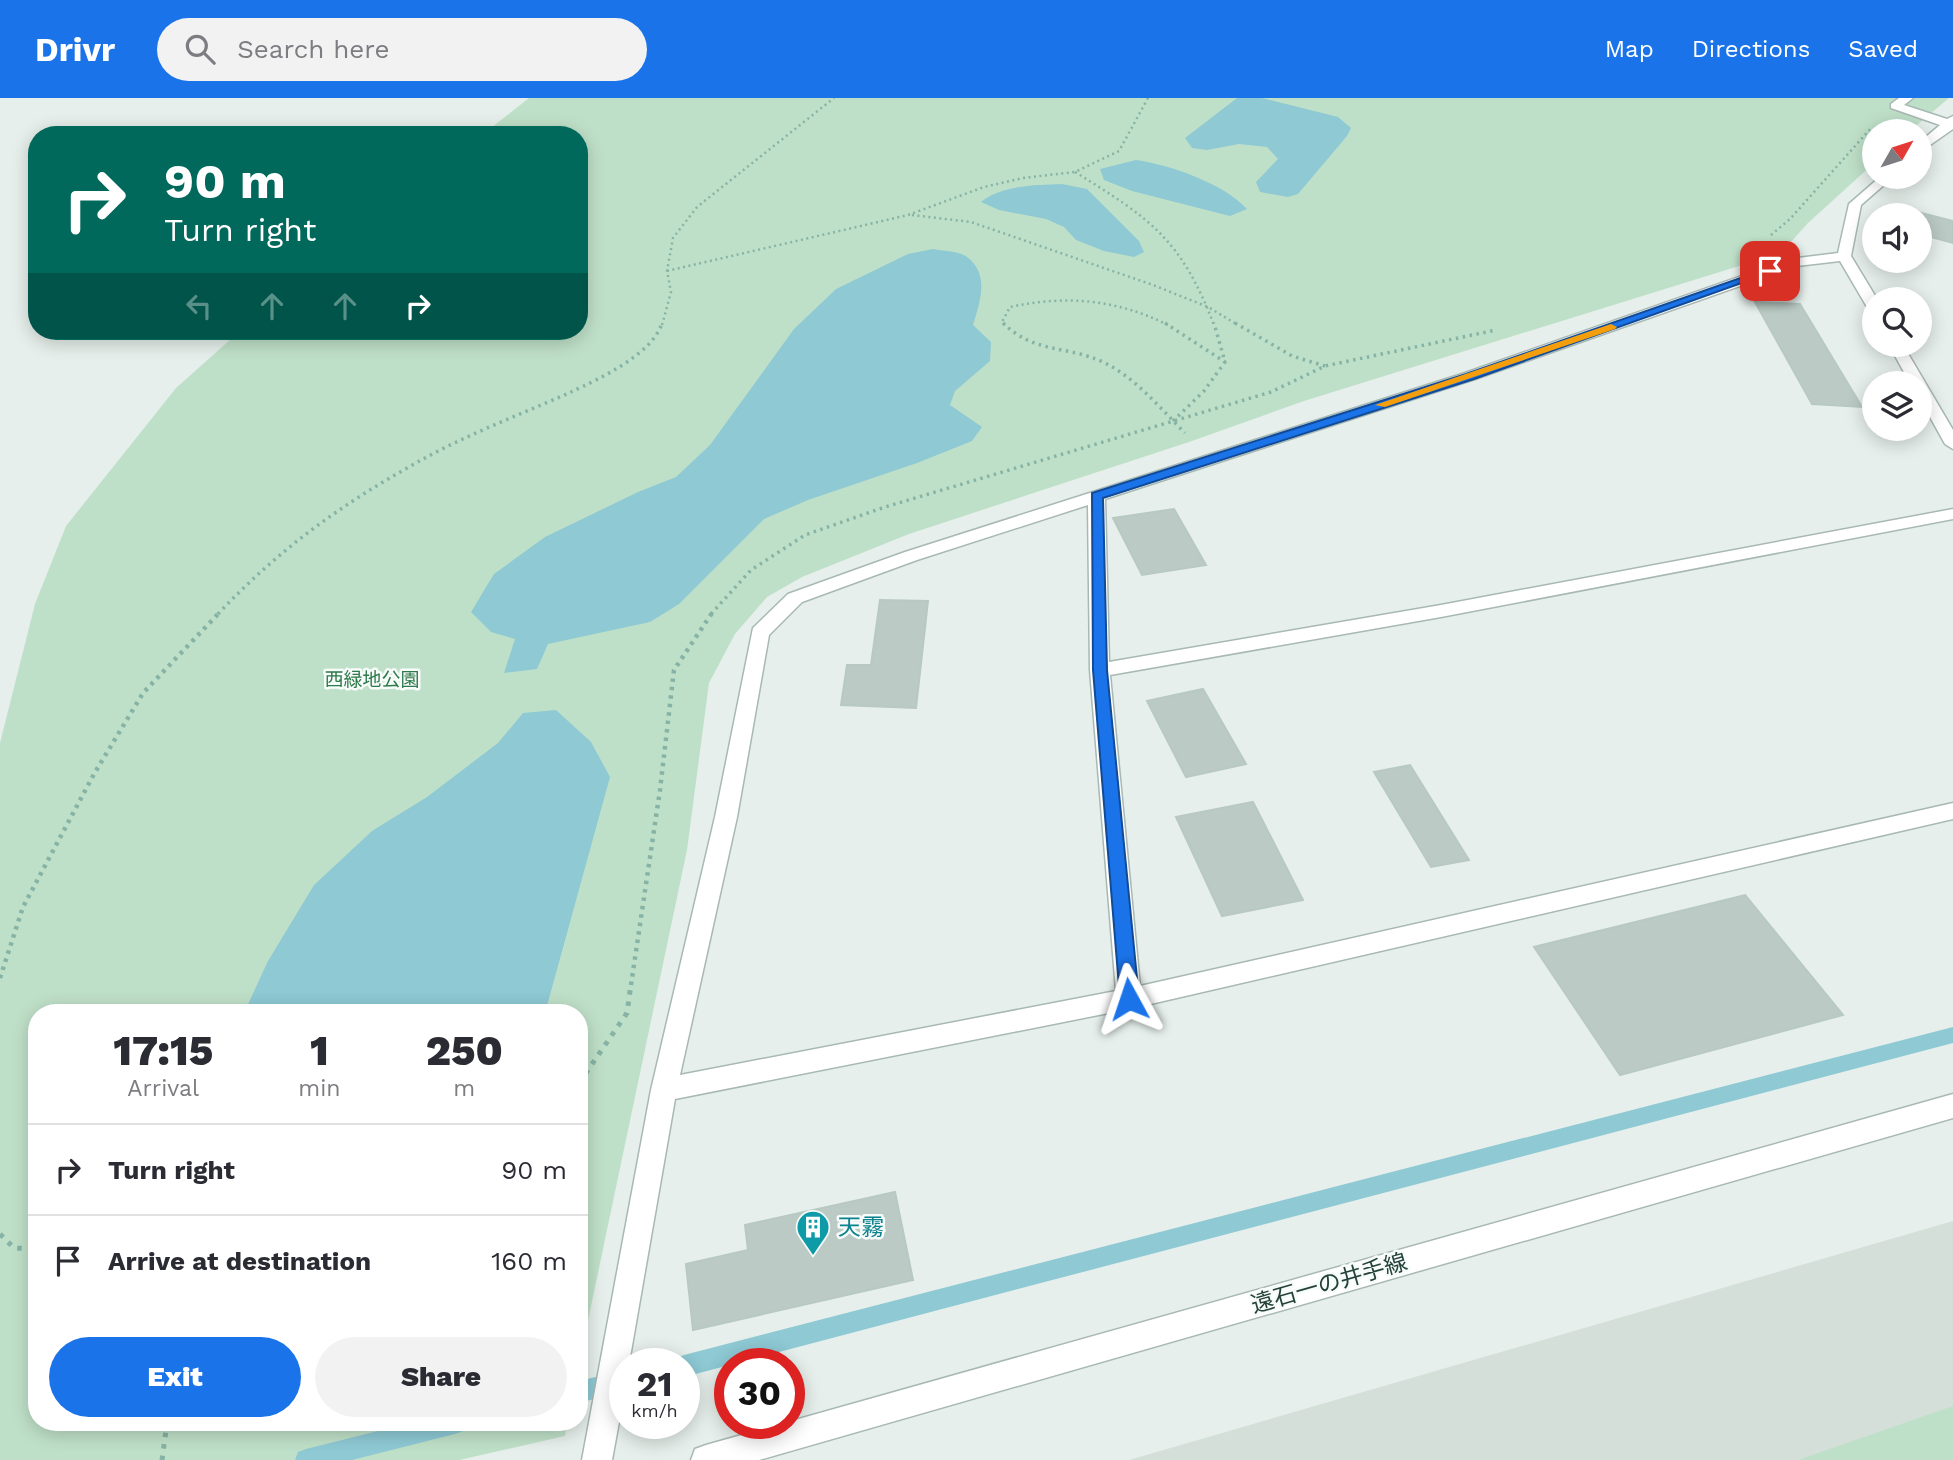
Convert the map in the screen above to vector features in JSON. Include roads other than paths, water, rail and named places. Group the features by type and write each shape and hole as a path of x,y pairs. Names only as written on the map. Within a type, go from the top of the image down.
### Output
{"street":[{"path":"1902,102 1951,123 1932,138"},
{"path":"1862,287 1844,256 1855,204 1873,189"},
{"path":"597,1460 664,1090 726,817 760,633 795,598 851,576 1470,376 1795,262 1844,256"},
{"path":"1932,408 1953,444"},
{"path":"1096,496 1100,670 1129,999"},
{"path":"1100,670 1441,611 1953,514"},
{"path":"664,1090 1129,999 1953,811"},
{"name":"遠石一の井手線","path":"706,1460 1953,1106"}],"water":[{"path":"1237,98 1262,98 1338,117 1351,128 1298,194 1288,197 1260,192 1256,182 1278,159 1267,147 1239,144 1207,150 1192,148 1185,138"},
{"path":"1136,160 1164,166 1210,183 1247,209 1230,216 1132,191 1104,180 1100,169"},
{"path":"1062,184 1087,189 1139,241 1144,252 1134,257 1104,251 1076,240 1064,227 1046,219 999,210 981,202 1009,189"},
{"path":"933,249 964,255 974,264 981,280 980,298 973,325 991,342 990,361 955,391 950,405 982,427 972,441 808,500 764,519 679,604 650,622 548,644 537,669 504,673 515,639 491,632 471,612 494,574 545,537 638,492 676,477 710,445 794,329 836,289 908,254"},
{"path":"556,710 591,742 610,777 547,1004 248,1004 268,961 314,885 372,831 427,797 498,743 523,713"}],"waterway":[{"path":"700,1362 1953,1035"},
{"path":"588,1390 609,1385"},
{"path":"306,1460 423,1431"}],"place":[{"name":"天霧","path":"813,1257"}],"park label":[{"name":"西緑地公園","path":"372,679"}]}
